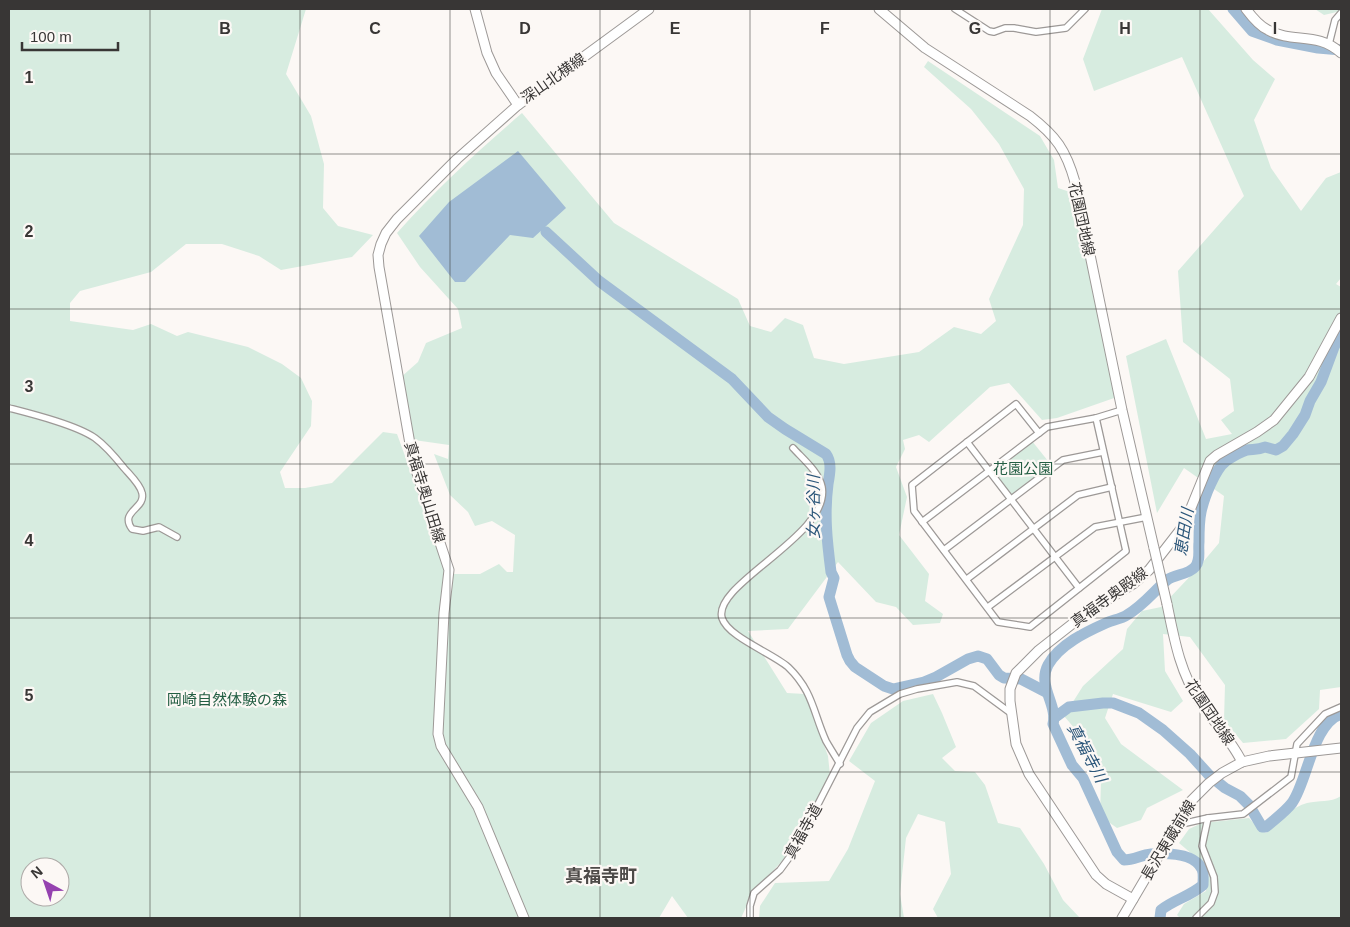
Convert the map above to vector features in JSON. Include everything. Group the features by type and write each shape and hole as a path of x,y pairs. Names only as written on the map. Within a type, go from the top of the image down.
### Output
{"street":[{"name":"深山北横線","path":"475,9 487,53 496,73 518,105 649,9"},
{"name":"花園団地線","path":"879,9 925,48 1038,122 1062,147 1070,164 1075,182 1122,410 1180,663 1199,701 1231,743 1242,762"},
{"path":"955,9 989,31 994,32 1005,28 1014,28 1036,32 1066,28 1085,9"},
{"path":"1246,9 1262,27 1276,34 1311,38 1329,44 1341,53"},
{"path":"1329,44 1335,20 1341,13"},
{"name":"真福寺奥山田線","path":"518,105 457,159 398,219 386,233 378,255 413,461 449,570 444,613 438,734 441,746 478,808 524,918"},
{"name":"真福寺奥殿線","path":"1133,899 1106,884 1090,868 1029,774 1016,744 1010,689 1014,678 1021,668 1049,641 1100,603 1133,584 1148,570 1184,525 1210,461 1217,454 1257,432 1274,420 1309,377 1341,318"},
{"path":"1039,433 1016,404 912,485 914,511 998,622 1030,627 1126,551 1096,418"},
{"path":"9,408 80,430 94,438 113,455 137,483 142,493 142,499 129,516 128,525 132,529 143,531 158,527 177,537"},
{"path":"922,522 1047,427 1096,418 1122,410"},
{"path":"966,442 1079,588"},
{"path":"793,448 817,474 823,492 820,504 802,533 750,575 731,596 722,608 722,617 726,626 733,632 772,656 797,677 812,700 826,740 840,764"},
{"path":"944,550 1064,460 1104,452"},
{"path":"967,579 1078,495 1112,486"},
{"path":"988,607 1095,527 1147,517"},
{"name":"真福寺道","path":"750,918 750,906 754,893 780,870 794,851 857,728 870,712 887,700 908,691 957,682 974,686 1012,714"},
{"path":"1174,826 1208,818 1246,813 1291,777 1298,752 1296,744 1325,714 1341,707"},
{"name":"長沢東蔵前線","path":"1122,918 1190,800 1209,783 1242,762 1269,756 1341,748"},
{"path":"1196,918 1211,903 1215,892 1214,877 1202,846 1208,818"}],"green space":[{"name":"岡崎自然体験の森","path":"9,9 306,9 286,74 311,116 324,164 323,208 338,226 373,235 352,257 281,270 259,256 222,244 186,244 151,272 80,291 70,303 70,321 133,330 151,324 177,336 188,332 248,347 282,364 301,378 312,401 311,426 280,472 285,488 305,488 332,483 383,432 397,434 448,574 480,574 499,564 507,572 513,572 515,535 492,521 475,526 468,512 450,495 434,454 448,459 449,445 414,440 400,378 418,362 426,343 462,328 458,309 420,267 397,233 458,171 522,113 614,223 738,299 750,326 771,332 785,318 803,325 814,358 844,364 919,352 954,327 981,334 996,321 989,299 1023,225 1024,189 999,144 971,109 924,67 928,61 1040,136 1054,160 1058,188 1073,193 1117,397 1057,418 1042,420 1009,383 990,387 929,442 919,435 903,440 905,449 896,467 907,497 899,535 929,574 925,601 943,614 940,623 913,625 896,607 876,602 838,562 788,629 748,631 787,693 805,694 828,756 830,775 783,860 753,892 741,918 688,918 672,896 659,918 9,918"},
{"path":"1102,9 1208,9 1253,60 1275,79 1254,120 1271,168 1301,211 1326,178 1341,172 1341,278 1336,284 1341,287 1341,687 1320,690 1319,709 1286,739 1243,743 1224,720 1225,685 1190,637 1163,634 1165,671 1183,701 1171,712 1113,694 1105,718 1121,744 1183,790 1147,808 1141,820 1117,828 1100,816 1101,780 1094,751 1064,716 1083,686 1123,649 1127,629 1142,611 1161,607 1219,543 1224,496 1184,468 1157,513 1126,356 1166,339 1206,439 1232,434 1221,420 1234,411 1230,379 1183,342 1178,271 1244,196 1182,57 1094,91 1083,59"},
{"path":"1315,9 1341,9 1341,11 1324,15"},
{"name":"花園公園","path":"1032,441 1052,466 1013,497 992,471"},
{"path":"933,694 956,747 942,758 955,771 975,772 985,785 998,823 1020,828 1044,864 1063,900 1080,918 938,918 933,909 951,874 945,822 918,814 906,838 900,894 904,918 759,918 760,906 775,883 829,881 848,849 875,781 849,761 871,723 903,701"},
{"path":"1341,796 1341,918 1180,918 1177,915 1184,904 1206,891 1209,875 1199,860 1179,843 1189,829 1202,823 1249,818 1258,828 1266,833 1285,815 1301,805 1333,800"}],"water":[{"path":"518,151 566,208 533,238 510,235 465,282 455,282 419,236 449,202"}],"waterway":[{"name":"恵田川","path":"1233,9 1252,31 1277,40 1318,48 1341,50"},
{"name":"女ヶ谷川","path":"546,232 599,281 732,379 768,417 826,454 830,468 826,528 831,572 834,578 829,597 847,655 855,667 884,686 893,689 924,682 968,659 978,656 987,659 999,675 1004,678 1021,679 1046,692"},
{"name":"恵田川","path":"1160,918 1161,910 1203,885 1202,869 1193,860 1179,855 1151,854 1124,860 1117,852 1083,778 1072,765 1053,724 1053,710 1046,688 1045,673 1053,658 1066,645 1090,630 1127,615 1143,603 1167,580 1189,572 1195,567 1199,558 1201,512 1207,492 1218,470 1226,461 1244,451 1265,447 1276,450 1283,446 1305,415 1341,333"},
{"name":"真福寺川","path":"1054,718 1069,707 1103,703 1113,703 1139,713 1163,730 1190,754 1209,775 1225,788 1240,796 1249,805 1262,827 1266,827 1292,803 1298,793 1323,729 1331,720 1341,714"}],"district":[{"name":"真福寺町","path":"601,876"}]}
